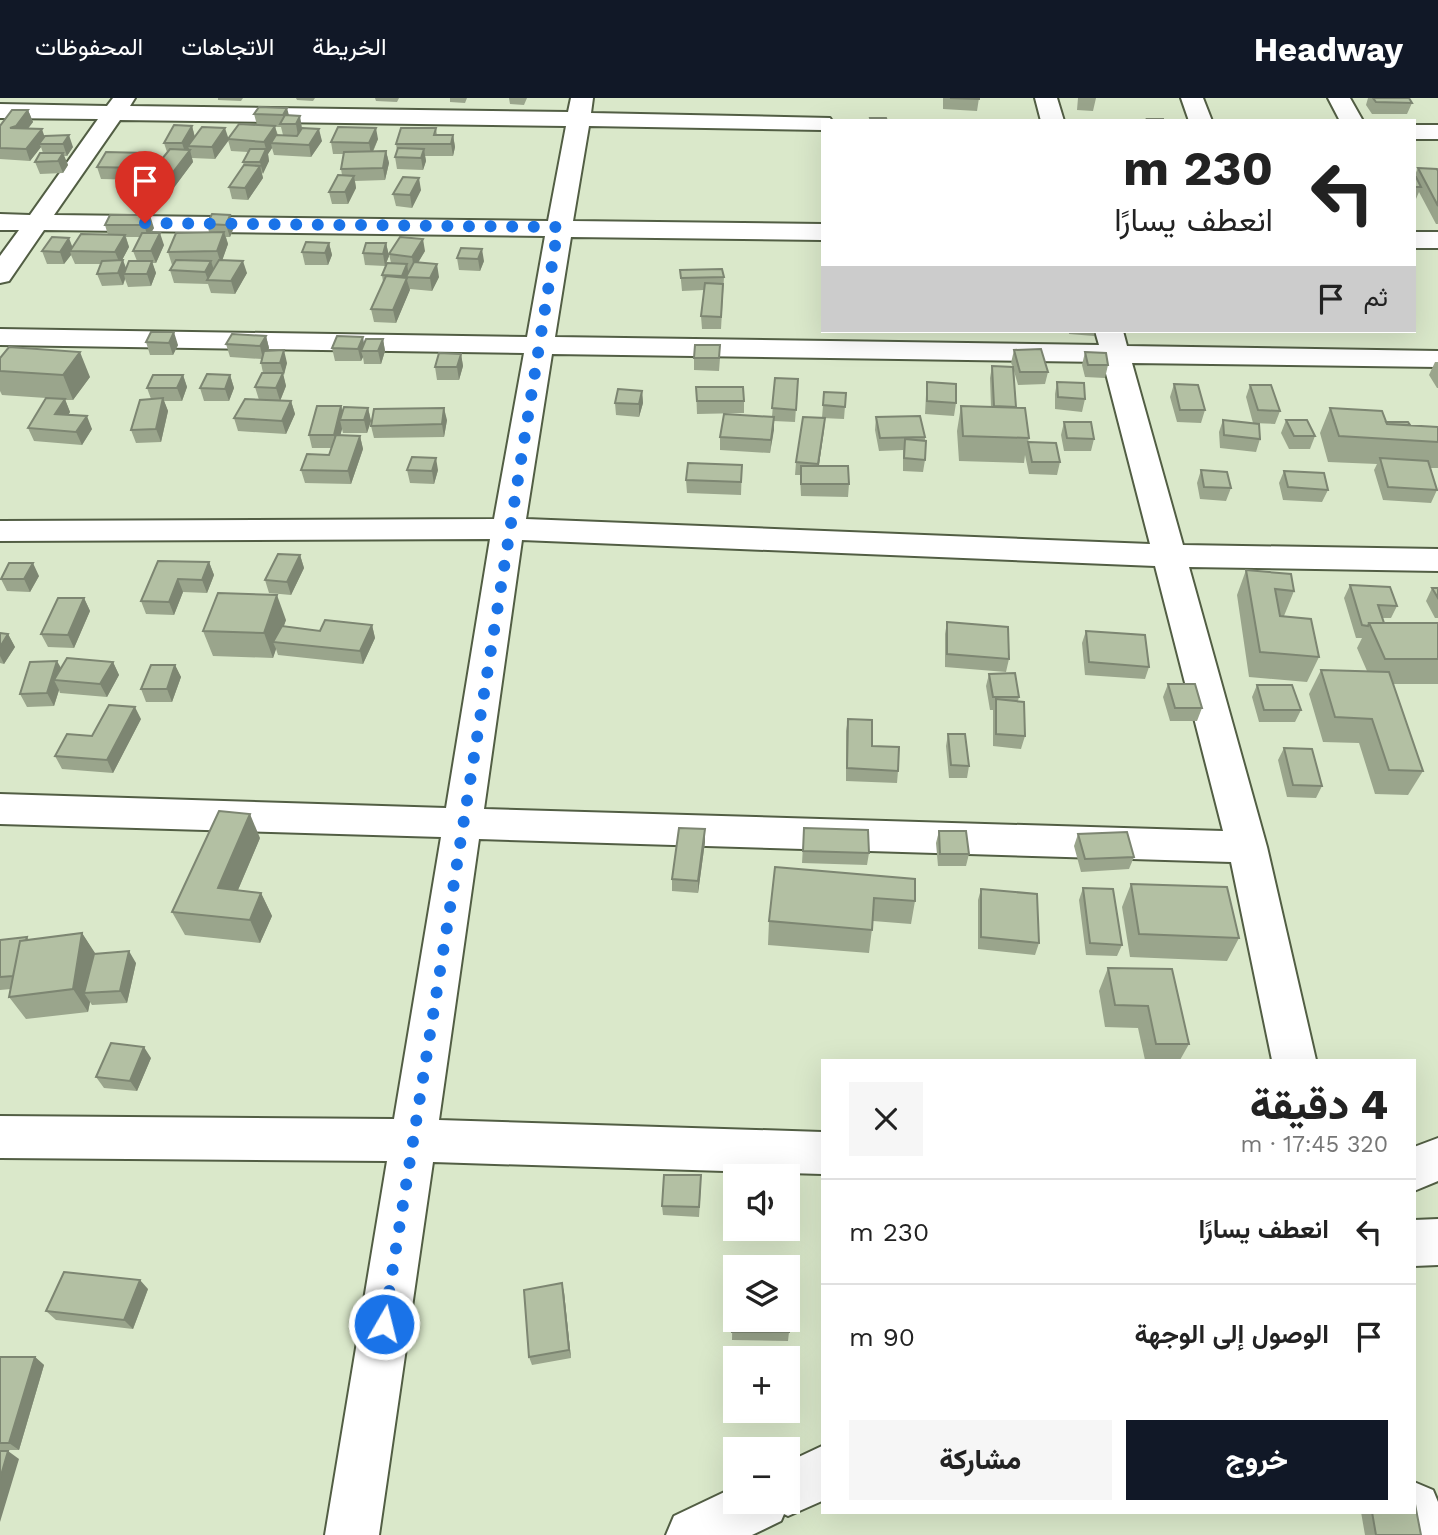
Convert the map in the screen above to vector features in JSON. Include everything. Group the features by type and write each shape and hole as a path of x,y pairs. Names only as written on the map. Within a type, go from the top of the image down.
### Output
{"street":[{"path":"1046,98 1052,119"},
{"path":"1192,98 1200,119"},
{"path":"1339,98 1351,119"},
{"path":"0,275 119,106"},
{"path":"0,111 119,106 580,109 821,123"},
{"path":"352,1535 411,1140 464,823 508,529 580,109"},
{"path":"1416,132 1438,132"},
{"path":"0,222 821,232"},
{"path":"1416,240 1438,240"},
{"path":"0,337 540,344 1112,342 1438,359"},
{"path":"1112,342 1247,847 1294,1059"},
{"path":"0,531 508,529 1169,556 1438,560"},
{"path":"0,809 1247,847"},
{"path":"0,1137 411,1140 821,1153"},
{"path":"1416,1168 1438,1159"},
{"path":"1416,1243 1438,1242"},
{"path":"800,1483 821,1473"},
{"path":"693,1535 737,1514"},
{"path":"1415,1514 1422,1535"}],"building":[{"path":"1373,98 1409,98 1412,103 1376,102"},
{"path":"259,107 287,108 283,115 254,114"},
{"path":"12,110 28,110 16,126 10,128 42,129 26,149 0,148 0,126"},
{"path":"285,115 300,116 296,124 280,124"},
{"path":"239,124 275,126 264,142 228,139"},
{"path":"174,125 192,126 182,143 164,143"},
{"path":"202,127 225,128 212,147 188,146"},
{"path":"338,127 376,128 369,143 331,142"},
{"path":"302,128 319,129 309,145 271,143 276,135 297,136"},
{"path":"401,128 436,128 434,135 453,135 451,144 396,144"},
{"path":"69,135 63,144 39,144 45,136"},
{"path":"398,148 424,149 421,158 395,157"},
{"path":"170,149 190,150 157,193 136,191"},
{"path":"250,149 266,149 260,162 243,162"},
{"path":"386,151 383,168 341,169 344,152"},
{"path":"106,152 146,153 137,168 97,167"},
{"path":"40,153 63,153 58,161 35,162"},
{"path":"244,165 260,166 245,188 229,187"},
{"path":"1418,168 1437,169 1438,206"},
{"path":"338,175 354,176 345,192 329,192"},
{"path":"403,177 419,178 410,195 393,194"},
{"path":"212,214 230,215 226,225 207,224"},
{"path":"110,215 150,215 144,225 105,225"},
{"path":"224,232 217,251 168,252 176,233"},
{"path":"142,233 160,233 151,251 133,251"},
{"path":"81,234 125,235 115,252 70,251"},
{"path":"52,237 69,238 60,252 42,251"},
{"path":"400,237 423,239 412,257 389,254"},
{"path":"306,242 329,243 325,253 302,252"},
{"path":"366,243 386,243 383,254 363,253"},
{"path":"461,248 482,249 478,259 457,258"},
{"path":"123,260 118,273 97,274 102,261"},
{"path":"176,260 211,261 205,272 170,270"},
{"path":"219,260 243,261 231,281 207,280"},
{"path":"129,261 152,261 147,274 124,274"},
{"path":"414,262 437,264 430,278 406,277"},
{"path":"387,263 407,264 402,276 382,275"},
{"path":"722,269 724,277 681,278 680,270"},
{"path":"386,276 407,278 393,310 371,309"},
{"path":"705,283 723,284 721,317 701,316"},
{"path":"151,332 174,332 169,343 146,342"},
{"path":"232,334 266,336 260,346 226,344"},
{"path":"337,336 363,337 358,349 332,348"},
{"path":"366,339 383,339 378,351 361,351"},
{"path":"695,345 720,345 719,358 694,358"},
{"path":"9,347 80,352 63,375 0,371 0,358"},
{"path":"1041,349 1048,372 1020,372 1014,350"},
{"path":"284,350 280,363 261,363 264,351"},
{"path":"1085,352 1106,353 1108,365 1088,365"},
{"path":"439,353 461,354 457,367 435,367"},
{"path":"992,366 1013,367 1016,407 994,406"},
{"path":"262,373 283,373 276,388 255,387"},
{"path":"207,374 230,375 225,389 200,388"},
{"path":"153,375 183,375 177,388 147,388"},
{"path":"775,378 798,379 796,410 772,408"},
{"path":"927,382 956,384 956,403 927,401"},
{"path":"1057,382 1084,383 1085,399 1058,397"},
{"path":"1174,384 1198,385 1205,410 1180,410"},
{"path":"1250,385 1271,385 1280,411 1258,410"},
{"path":"696,387 743,387 744,401 697,401"},
{"path":"618,389 642,391 639,404 615,403"},
{"path":"824,392 846,393 845,407 823,405"},
{"path":"46,398 65,399 55,414 87,416 76,432 28,428"},
{"path":"163,398 156,429 131,430 140,400"},
{"path":"245,399 291,401 282,421 234,418"},
{"path":"317,406 341,406 334,435 309,435"},
{"path":"961,406 1025,408 1029,438 963,436"},
{"path":"344,407 368,408 364,420 340,420"},
{"path":"444,408 442,424 371,426 374,409"},
{"path":"1330,408 1382,411 1387,424 1438,427 1438,442 1339,436"},
{"path":"724,414 774,417 771,440 720,437"},
{"path":"920,416 925,437 880,438 876,417"},
{"path":"803,417 825,418 818,464 796,462"},
{"path":"1223,420 1259,424 1260,439 1224,435"},
{"path":"1286,420 1307,420 1315,436 1294,436"},
{"path":"1064,422 1091,422 1094,439 1067,438"},
{"path":"1386,422 1408,422 1410,425 1387,424"},
{"path":"336,435 360,436 348,471 301,470 307,454 329,455"},
{"path":"905,439 926,441 925,460 904,458"},
{"path":"1028,442 1056,443 1060,462 1032,462"},
{"path":"412,457 436,458 432,471 407,470"},
{"path":"1380,458 1428,461 1437,490 1388,487"},
{"path":"688,463 742,465 741,482 686,480"},
{"path":"801,466 848,466 849,484 801,484"},
{"path":"1201,470 1227,472 1231,488 1204,487"},
{"path":"1284,471 1324,473 1328,490 1288,487"},
{"path":"278,554 300,555 287,582 265,580"},
{"path":"158,561 209,562 202,580 178,579 169,602 141,601"},
{"path":"9,563 33,563 24,579 1,579"},
{"path":"1246,570 1291,574 1294,591 1275,589 1280,616 1311,619 1319,657 1260,652"},
{"path":"1350,585 1390,587 1397,606 1378,605 1384,623 1362,625"},
{"path":"218,593 277,595 264,633 203,631"},
{"path":"58,598 84,598 68,635 41,634"},
{"path":"325,620 372,625 360,651 273,642 282,626 320,631"},
{"path":"947,622 1008,627 1009,659 947,654"},
{"path":"1369,623 1438,623 1438,659 1385,659"},
{"path":"1086,631 1145,635 1149,667 1089,662"},
{"path":"0,633 8,634 0,647"},
{"path":"67,658 113,662 100,684 54,680"},
{"path":"57,661 47,693 20,694 30,662"},
{"path":"151,665 175,665 167,689 141,689"},
{"path":"1321,670 1389,672 1423,771 1389,770 1372,719 1335,717"},
{"path":"1015,673 1019,697 993,697 989,674"},
{"path":"1168,684 1195,684 1202,708 1175,708"},
{"path":"1257,685 1292,685 1301,710 1264,710"},
{"path":"996,699 1024,702 1025,736 996,734"},
{"path":"109,705 135,707 107,760 55,756 67,734 92,736"},
{"path":"848,719 872,720 872,746 899,747 898,771 847,768"},
{"path":"948,734 965,734 969,766 951,765"},
{"path":"1284,748 1312,749 1322,786 1293,785"},
{"path":"219,811 250,814 218,888 261,893 250,920 172,912"},
{"path":"679,828 705,829 698,881 672,879"},
{"path":"804,828 868,830 869,853 803,851"},
{"path":"939,831 966,831 969,854 940,854"},
{"path":"1127,832 1134,857 1085,859 1078,834"},
{"path":"775,867 915,879 915,901 874,898 872,930 769,921"},
{"path":"1131,884 1227,887 1239,938 1139,934"},
{"path":"1083,888 1113,889 1122,945 1090,943"},
{"path":"981,889 1037,894 1039,943 981,937"},
{"path":"82,933 73,989 9,997 20,941"},
{"path":"27,937 26,940 20,941 13,976 0,977 0,940"},
{"path":"129,951 120,991 84,993 94,954"},
{"path":"1108,968 1172,969 1189,1044 1156,1044 1148,1006 1115,1005"},
{"path":"111,1043 144,1047 130,1081 96,1077"},
{"path":"664,1175 701,1175 699,1207 662,1206"},
{"path":"64,1272 140,1280 124,1320 46,1311"},
{"path":"562,1283 569,1350 529,1357 524,1290"},
{"path":"0,1357 35,1357 9,1443 0,1443"},
{"path":"0,1451 8,1451 0,1479"},
{"path":"1416,1509 1421,1535 1376,1535 1372,1514 1416,1514"}],"route":[{"path":"145,223 558,227 411,1140 384,1324"}]}
